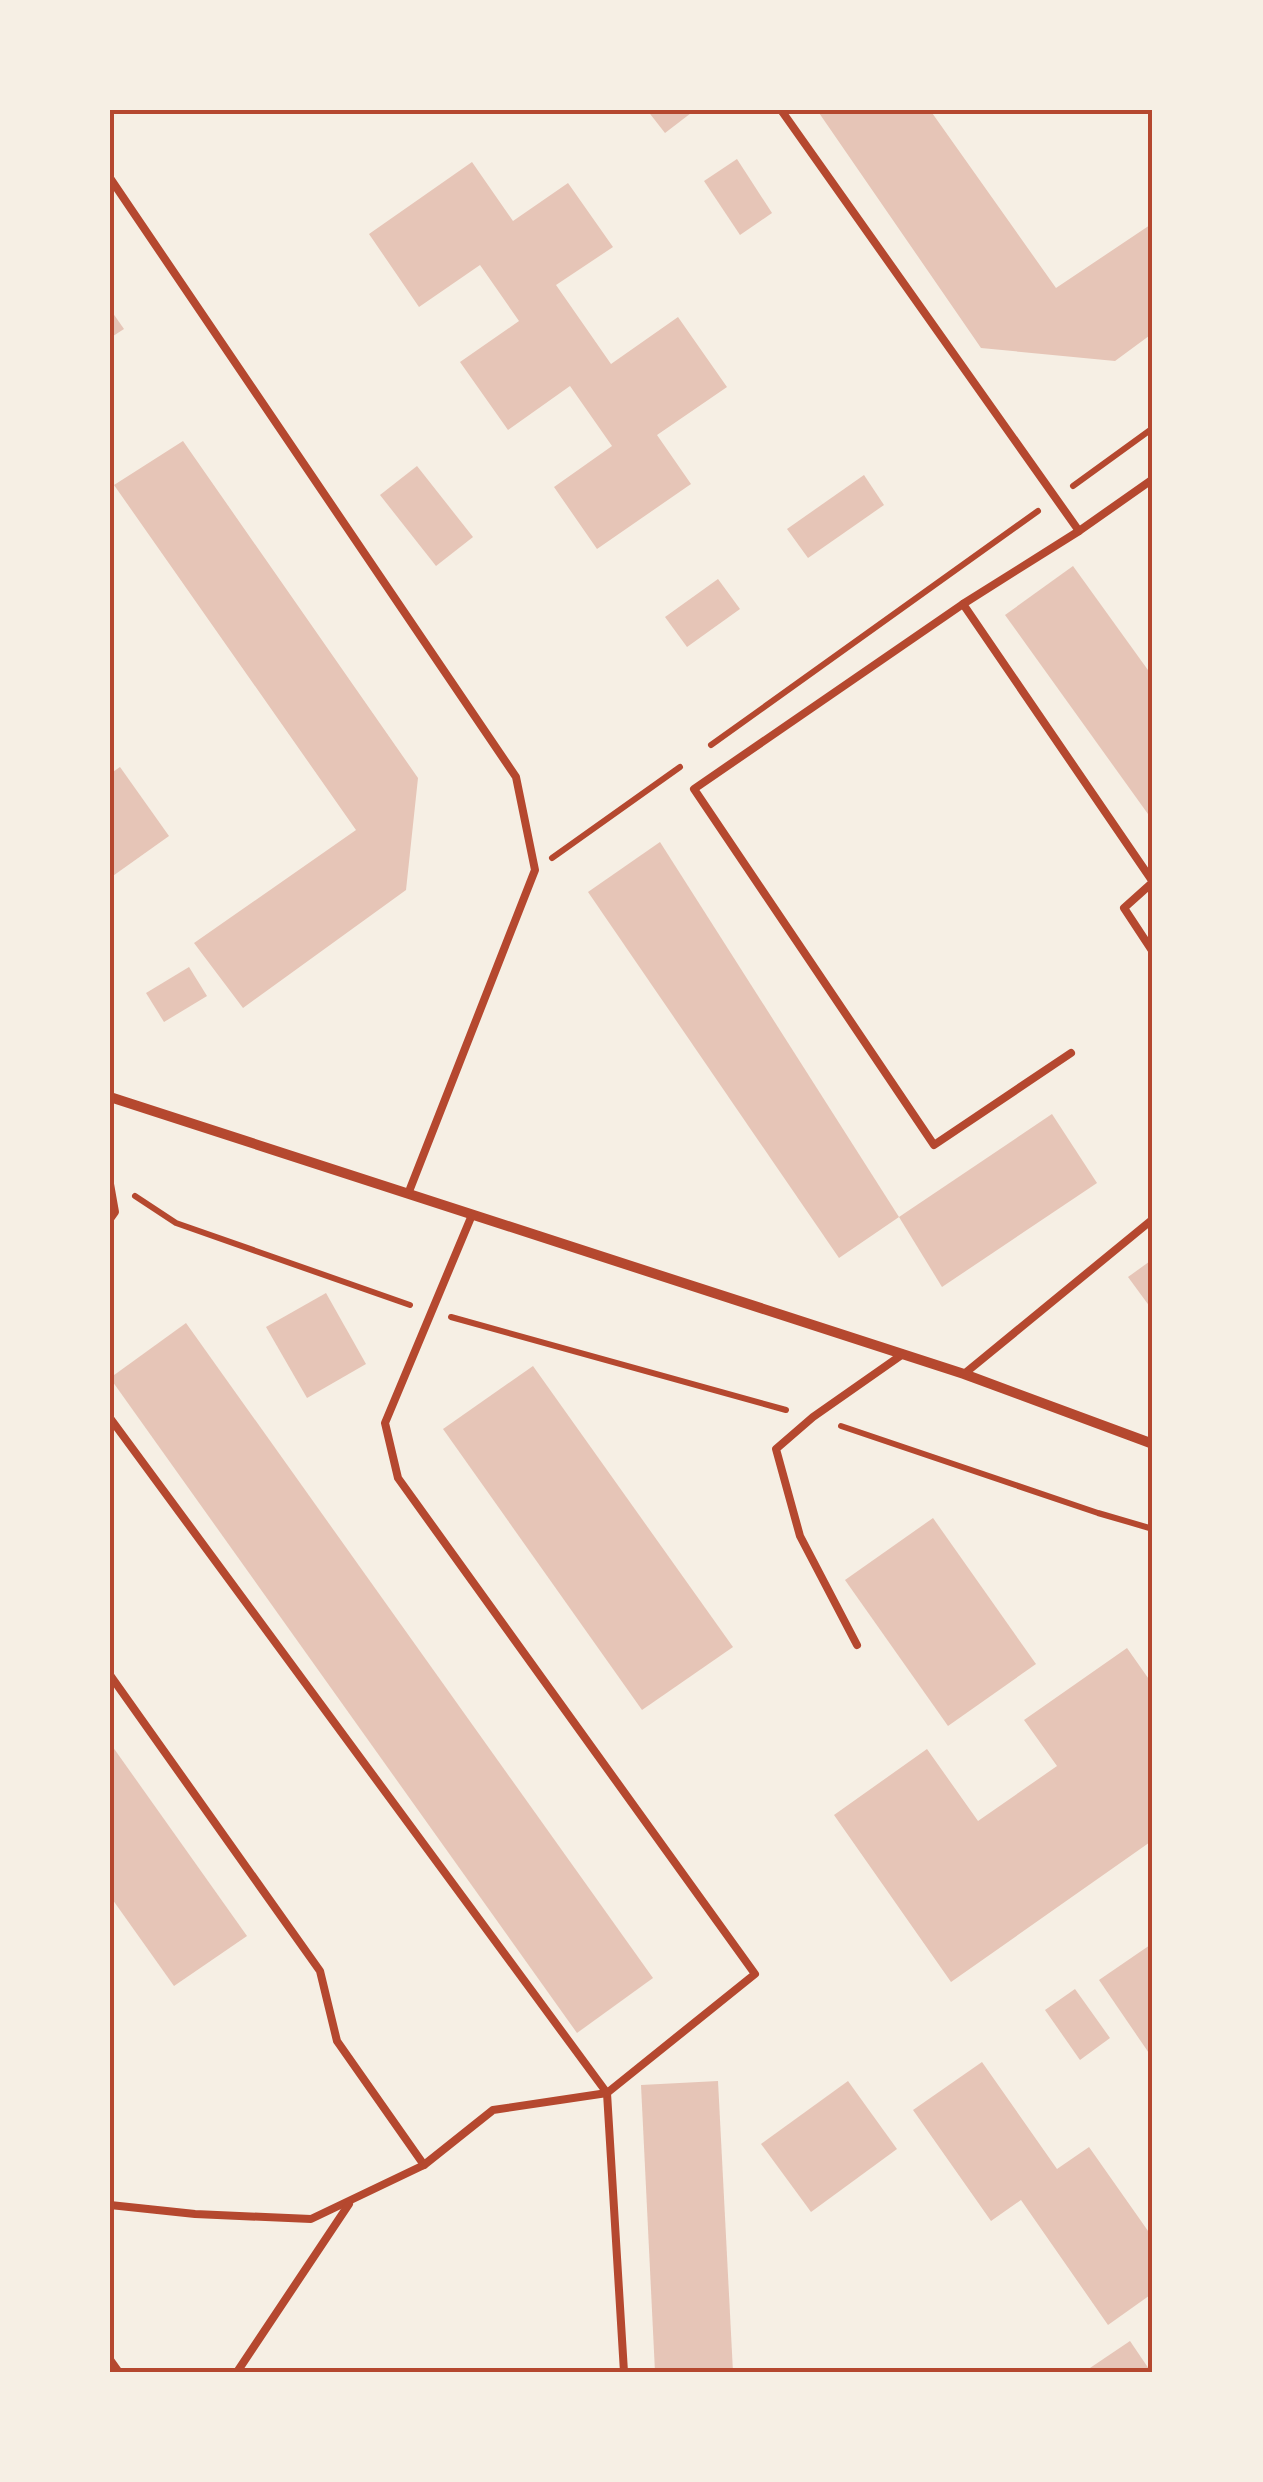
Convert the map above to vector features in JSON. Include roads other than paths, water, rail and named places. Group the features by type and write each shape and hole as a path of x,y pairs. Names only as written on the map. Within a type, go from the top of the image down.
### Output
{"street":[{"path":"110,1097 964,1374 1153,1444"}],"lane":[{"path":"781,110 1079,531"},
{"path":"110,178 516,777 535,870 408,1194"},
{"path":"1071,1053 934,1145 694,789 1153,479"},
{"path":"963,604 1152,882 1124,908 1153,952"},
{"path":"110,1184 116,1212 110,1219"},
{"path":"110,2205 195,2214 310,2219 424,2165 493,2110 606,2093 755,1974 398,1478 385,1423 472,1214"},
{"path":"964,1374 1153,1218"},
{"path":"856,1645 800,1536 776,1449 813,1417 902,1354"},
{"path":"110,1418 606,2093 624,2372"},
{"path":"110,1675 320,1971 338,2042 424,2165"},
{"path":"237,2372 351,2200"}]}
